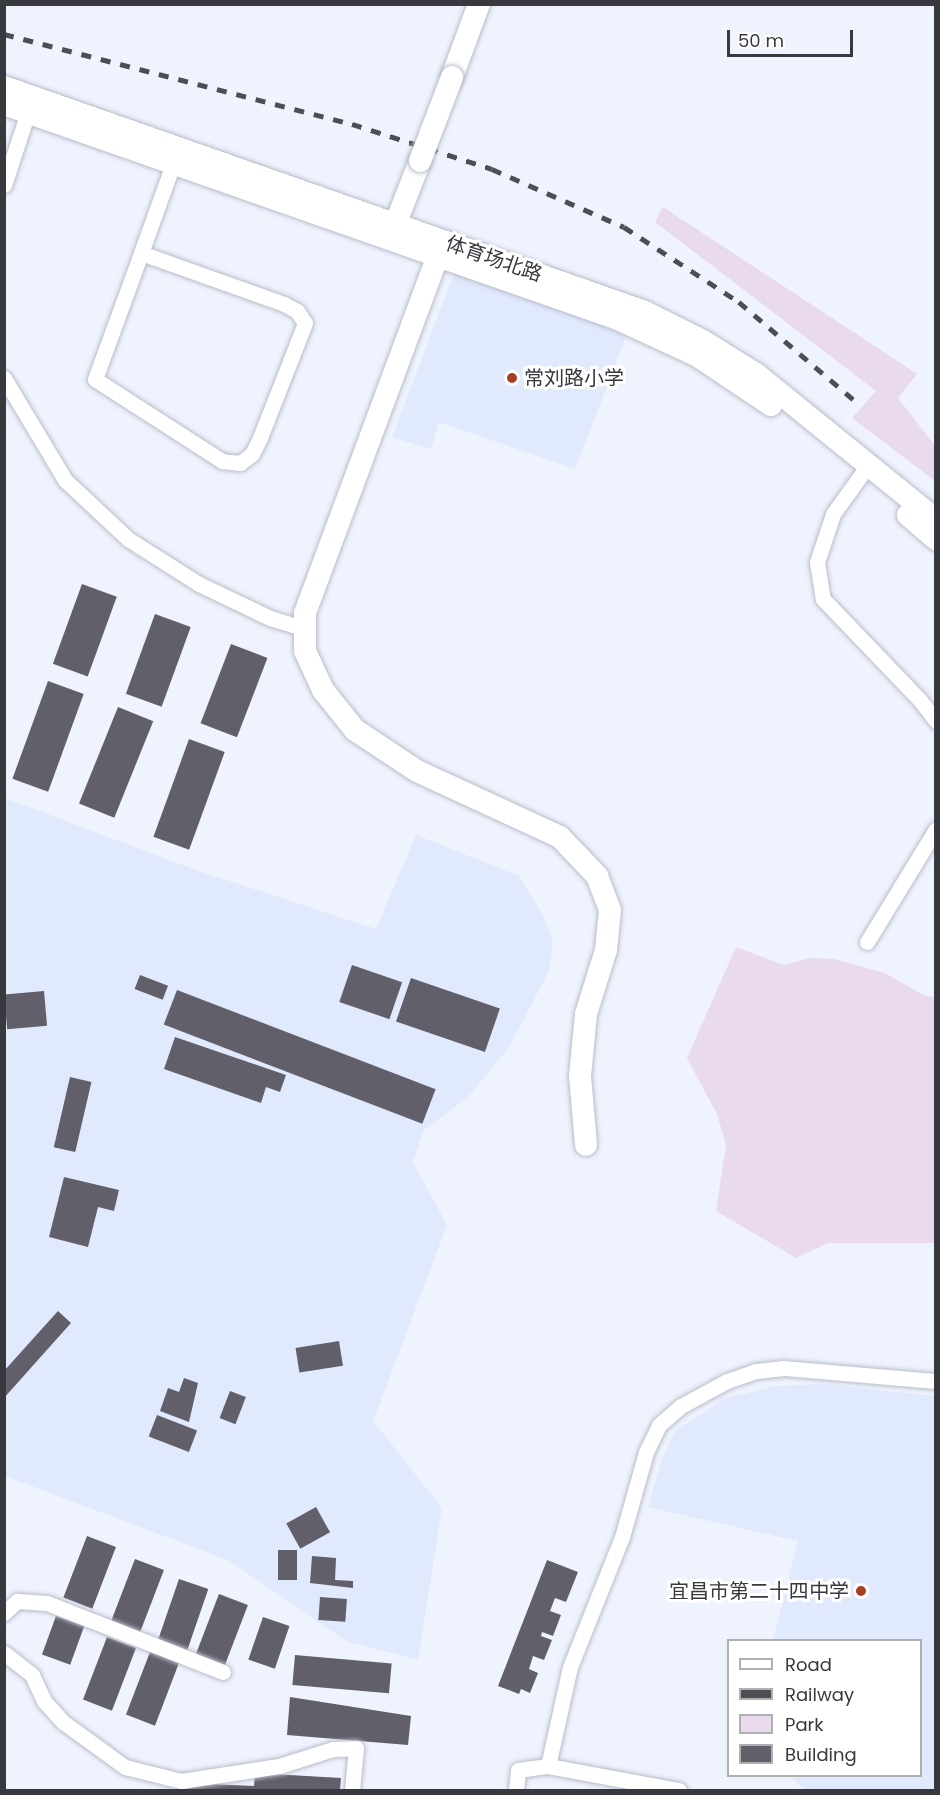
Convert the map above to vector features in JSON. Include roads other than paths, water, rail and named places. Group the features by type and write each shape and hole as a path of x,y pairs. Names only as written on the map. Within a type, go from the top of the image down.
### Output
{"main road":[{"path":"394,225 480,4"},
{"name":"体育场北路","path":"4,87 437,258 618,319 698,356 749,388 863,471"},
{"name":"体育场北路","path":"4,104 394,225 621,303 703,341 756,374 863,471 936,531"},
{"path":"437,258 304,613 304,651 323,690 355,730 417,771 560,837 597,876 610,910 606,950 586,1014 580,1076 586,1145"},
{"path":"863,471 936,519"},
{"path":"863,471 936,539"}],"street":[{"path":"4,185 28,112"},
{"path":"141,253 284,304 297,311 305,323 260,438 252,454 240,463 222,461 95,380 176,156"},
{"path":"4,378 65,480 128,539 199,584 270,618 305,629"},
{"path":"863,471 833,514 817,562 823,599 936,722"},
{"path":"867,942 936,829"},
{"path":"548,1766 570,1667 622,1537 646,1452 659,1425 681,1406 727,1381 756,1371 784,1368 936,1381"},
{"path":"4,1613 17,1601 47,1603 223,1672"},
{"path":"4,1653 32,1675 44,1701 84,1740 125,1767 180,1786 279,1766 333,1749 356,1748 352,1791"},
{"path":"516,1791 518,1770 548,1766 679,1791"}],"railway":[{"path":"4,34 352,124 492,169 624,227 739,302 854,400"}],"place":[{"name":"常刘路小学","path":"512,378"},
{"name":"宜昌市第二十四中学","path":"861,1591"}]}
